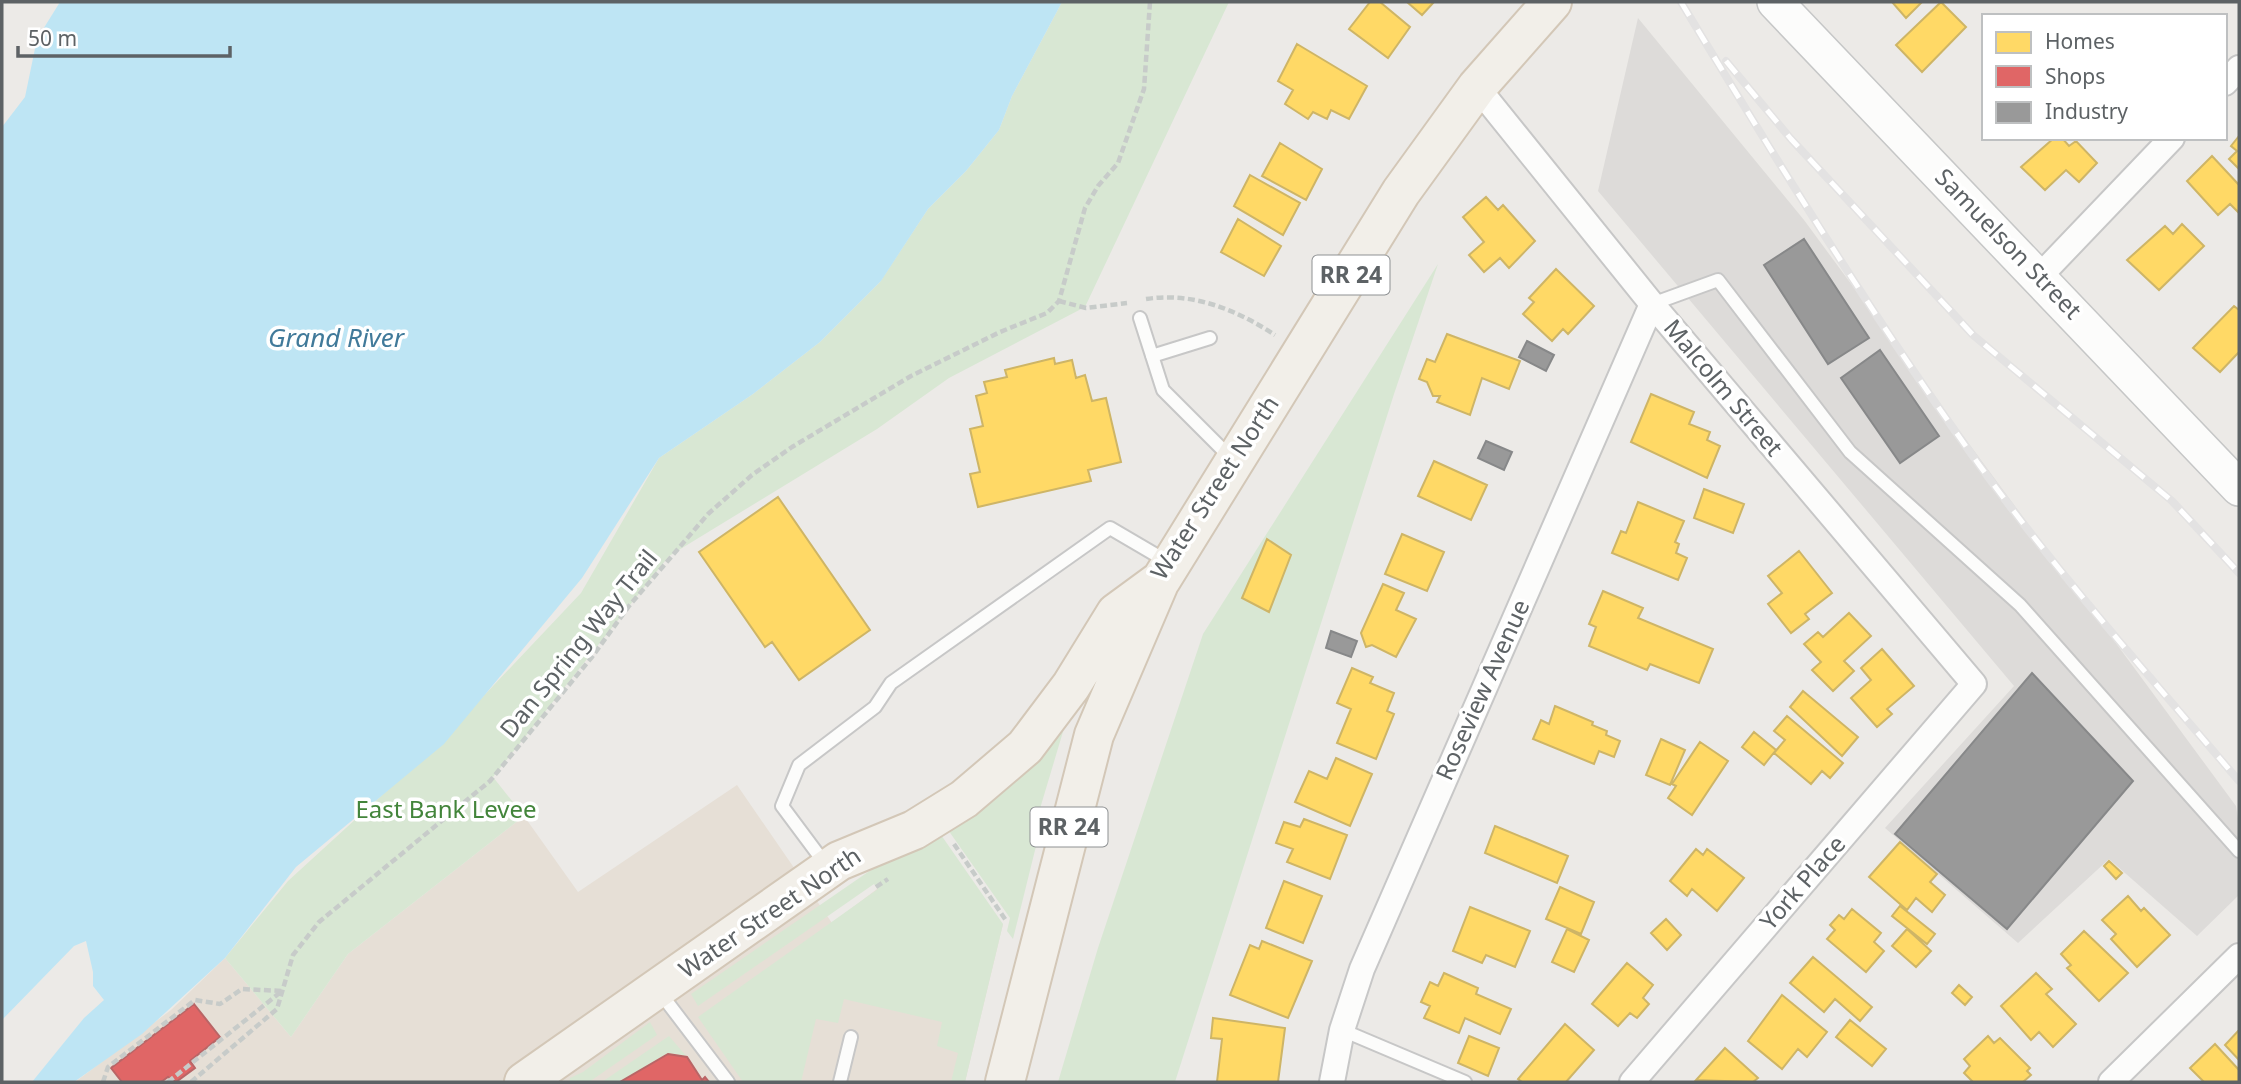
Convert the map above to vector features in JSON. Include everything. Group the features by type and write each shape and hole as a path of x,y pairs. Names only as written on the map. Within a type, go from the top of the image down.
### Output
{"main road":[{"name":"Water Street North","path":"524,1082 828,868 865,848 914,830 964,799 1025,747 1071,686 1116,613 1166,572 1401,192 1477,87 1552,2"},
{"name":"RR 24","path":"1004,1082 1094,735 1166,572"}],"street":[{"name":"Samuelson Street","path":"1775,2 2239,488"},
{"path":"2227,81 2239,68"},
{"name":"Malcolm Street","path":"1477,87 1652,304 1975,684"},
{"path":"2039,277 2170,140"},
{"name":"Roseview Avenue","path":"1332,1082 1342,1030 1362,969 1652,304"},
{"name":"York Place","path":"1632,1082 1975,684"},
{"path":"2111,1082 2239,956"}],"lane":[{"path":"1652,304 1718,280 1850,452 2020,605 2239,851"},
{"path":"1140,318 1163,390 1234,461"},
{"path":"1152,356 1210,338"},
{"path":"828,868 782,806 799,765 875,707 891,683 1110,528 1166,572"},
{"path":"657,989 728,1082"},
{"path":"1342,1030 1465,1082"},
{"path":"840,1082 851,1037"}],"path":[{"path":"1150,2 1144,89 1118,163 1098,186 1085,208 1059,301 1086,308 1168,296 1201,299 1269,331 1303,352"},
{"name":"Dan Spring Way Trail","path":"191,1082 277,1009 293,955 319,922 490,781 592,657 629,606 725,498 752,475 816,432 911,376 1000,332 1047,313 1059,301"},
{"path":"935,817 1007,922"},
{"path":"103,1082 108,1067 195,1000 220,1004 242,989 282,991"},
{"path":"168,1082 282,991"}],"shaded area":[{"path":"1638,18 1804,220 2236,806 2239,825 2239,895 2197,936 2109,859 2018,943 1885,828 2014,686 1598,191"},
{"path":"737,785 832,923 877,889 868,872 1003,924 965,1082 75,1082 171,1010 225,958 291,1037 348,954 524,816 578,892"}],"green space":[{"name":"East Bank Levee","path":"1062,2 1229,2 1085,307 949,378 877,429 669,556 493,777 524,816 348,954 291,1037 225,958 288,881 440,742 581,593 659,458 753,394 820,342 880,282 928,209 966,171 999,130 1012,96"},
{"path":"1438,264 1175,1082 1058,1082 1098,948 1203,634"},
{"path":"1065,725 1036,822 1040,830 1013,939 1007,931 1010,918 946,827 979,803 995,799"},
{"path":"939,832 1003,924 965,1082 951,1082 958,1053 937,1046 942,1022 844,999 838,1023 816,1019 801,1082 743,1082 698,1017 878,889 874,884 698,1006 691,994 868,872"},
{"path":"650,1022 657,1035 589,1082 569,1082 570,1078 583,1072"},
{"path":"669,1036 687,1057 668,1054 620,1082 602,1082"}],"water":[{"name":"Grand River","path":"60,2 1062,2 1012,96 999,130 966,171 928,209 881,281 820,342 753,394 659,458 582,578 444,744 296,867 225,958 142,1034 74,1082 32,1082 84,1018 104,1000 93,986 93,972 86,941 74,946 2,1020 2,127 25,97 37,39"}],"building: Homes":[{"path":"1370,2 1380,2 1410,27 1388,58 1349,29"},
{"path":"1407,2 1434,2 1422,15"},
{"path":"1892,2 1922,2 1906,18"},
{"path":"1941,2 1966,27 1922,72 1896,45"},
{"path":"1297,44 1367,86 1349,119 1331,110 1327,119 1313,112 1308,119 1285,104 1293,90 1278,81"},
{"path":"2239,136 2239,169 2229,159 2237,151 2231,146"},
{"path":"2052,140 2064,140 2069,146 2076,141 2097,163 2079,182 2066,170 2045,190 2021,167"},
{"path":"1280,143 1322,169 1306,200 1262,176"},
{"path":"2212,156 2239,185 2239,213 2230,204 2218,215 2187,181"},
{"path":"1250,175 1300,203 1283,235 1234,206"},
{"path":"1486,197 1498,210 1503,205 1535,241 1509,268 1500,258 1484,272 1469,255 1484,242 1463,217"},
{"path":"1238,219 1281,246 1264,276 1221,252"},
{"path":"2182,224 2204,246 2159,290 2127,260 2165,226 2173,234"},
{"path":"1556,269 1594,306 1568,334 1563,329 1552,341 1523,314 1534,302 1529,298"},
{"path":"2234,306 2239,310 2239,352 2220,372 2193,348"},
{"path":"1447,334 1520,361 1509,389 1482,378 1470,415 1437,402 1440,396 1433,396 1427,382 1419,379 1427,359 1435,362"},
{"path":"1054,358 1055,364 1072,360 1076,378 1085,375 1092,401 1106,398 1121,462 1088,470 1091,481 978,507 970,474 980,472 970,429 983,426 976,396 987,393 984,382 1007,377 1005,370"},
{"path":"1651,394 1694,412 1689,424 1710,432 1707,440 1720,446 1707,478 1631,442"},
{"path":"1434,461 1487,485 1471,520 1418,496"},
{"path":"1704,489 1744,504 1733,533 1694,518"},
{"path":"778,497 870,630 799,680 772,642 765,647 699,552"},
{"path":"1638,502 1684,521 1675,542 1679,544 1676,553 1687,558 1678,580 1612,553 1621,531 1626,533"},
{"path":"1402,534 1444,552 1427,591 1385,574"},
{"path":"1267,539 1291,555 1269,612 1242,598"},
{"path":"1799,551 1832,593 1805,614 1809,619 1791,633 1768,604 1782,593 1768,576"},
{"path":"1383,584 1404,593 1396,610 1416,619 1396,657 1372,645 1366,647 1361,633"},
{"path":"1603,591 1643,608 1638,618 1713,649 1699,683 1650,664 1647,670 1589,646 1596,627 1589,624"},
{"path":"1849,613 1871,636 1844,661 1854,671 1833,691 1812,670 1821,662 1804,644 1818,632 1823,637"},
{"path":"1882,649 1914,686 1887,709 1892,714 1877,727 1851,698 1871,680 1861,668"},
{"path":"1352,668 1373,677 1370,683 1394,693 1387,711 1394,714 1376,759 1337,743 1351,709 1337,703"},
{"path":"1803,691 1858,737 1842,756 1790,707"},
{"path":"1555,706 1593,722 1592,725 1607,731 1606,735 1620,741 1614,757 1599,751 1594,764 1533,739 1541,720 1549,724"},
{"path":"1787,716 1843,763 1830,778 1822,771 1811,784 1774,753 1785,740 1774,731"},
{"path":"1754,732 1776,750 1764,765 1742,747"},
{"path":"1661,739 1685,750 1670,785 1646,775"},
{"path":"1700,742 1728,761 1692,815 1668,798 1676,786 1672,784"},
{"path":"1336,758 1372,774 1350,826 1295,802 1309,771 1327,779"},
{"path":"1304,819 1347,835 1330,879 1287,862 1293,849 1276,843 1284,822 1300,827"},
{"path":"1495,826 1568,856 1557,883 1485,853"},
{"path":"1900,842 1937,874 1930,882 1945,895 1932,912 1916,898 1907,910 1869,877"},
{"path":"1696,849 1703,855 1707,849 1744,878 1717,911 1692,889 1687,896 1670,881"},
{"path":"2109,861 2122,873 2116,879 2104,866"},
{"path":"1284,881 1322,896 1303,943 1266,928"},
{"path":"1560,887 1594,902 1581,934 1546,919"},
{"path":"2128,896 2141,911 2144,908 2170,935 2137,967 2111,939 2116,934 2102,920"},
{"path":"1900,906 1935,934 1927,944 1892,916"},
{"path":"1470,907 1530,931 1515,967 1486,955 1482,963 1453,951"},
{"path":"1852,909 1881,933 1874,942 1884,951 1866,972 1827,939 1835,930 1830,925 1839,915 1844,919"},
{"path":"1666,919 1681,935 1667,950 1651,933"},
{"path":"1567,929 1589,940 1574,972 1552,962"},
{"path":"1907,929 1931,951 1916,967 1892,946"},
{"path":"2084,931 2128,973 2099,1001 2067,968 2071,965 2061,954"},
{"path":"1262,941 1312,961 1288,1018 1230,995 1250,945 1259,949"},
{"path":"1813,957 1872,1007 1860,1021 1835,999 1824,1012 1790,983"},
{"path":"1627,963 1653,985 1643,998 1649,1004 1637,1018 1630,1013 1618,1026 1592,1004"},
{"path":"1444,973 1478,988 1476,994 1511,1009 1500,1034 1465,1018 1459,1033 1424,1018 1430,1006 1421,1002 1430,982 1438,986"},
{"path":"2036,973 2052,989 2046,994 2076,1024 2053,1047 2039,1032 2031,1040 2001,1006"},
{"path":"1959,985 1972,997 1965,1005 1952,993"},
{"path":"1782,995 1827,1032 1807,1057 1798,1049 1782,1069 1748,1041"},
{"path":"1213,1018 1285,1028 1278,1082 1217,1082 1222,1039 1211,1038"},
{"path":"1850,1020 1886,1049 1872,1066 1836,1037"},
{"path":"1565,1024 1594,1050 1566,1082 1522,1082 1518,1079"},
{"path":"2239,1030 2239,1060 2225,1045"},
{"path":"1469,1036 1499,1048 1488,1076 1458,1063"},
{"path":"1988,1036 1994,1043 2000,1038 2030,1068 2027,1071 2031,1075 2023,1082 1973,1082 1964,1073 1970,1066 1964,1059"},
{"path":"2215,1044 2239,1070 2239,1082 2204,1082 2190,1068"},
{"path":"1725,1048 1758,1078 1753,1082 1696,1080"}],"building: Shops":[{"path":"194,1004 220,1037 190,1061 195,1068 176,1082 168,1077 161,1082 122,1082 111,1068"},
{"path":"668,1054 687,1057 702,1080 705,1077 709,1082 620,1082"}],"building: Industry":[{"path":"1804,239 1869,338 1828,364 1764,265"},
{"path":"1527,341 1554,355 1546,371 1519,357"},
{"path":"1880,350 1939,436 1900,463 1841,378"},
{"path":"1486,441 1512,452 1504,470 1478,458"},
{"path":"1331,631 1357,641 1351,657 1326,648"},
{"path":"2032,673 2133,781 2007,929 1895,834"}],"railway":[{"path":"1681,2 1826,237 1980,466 2074,587 2239,781"},
{"path":"1726,61 1791,139 1973,335 2172,501 2239,573"}]}
